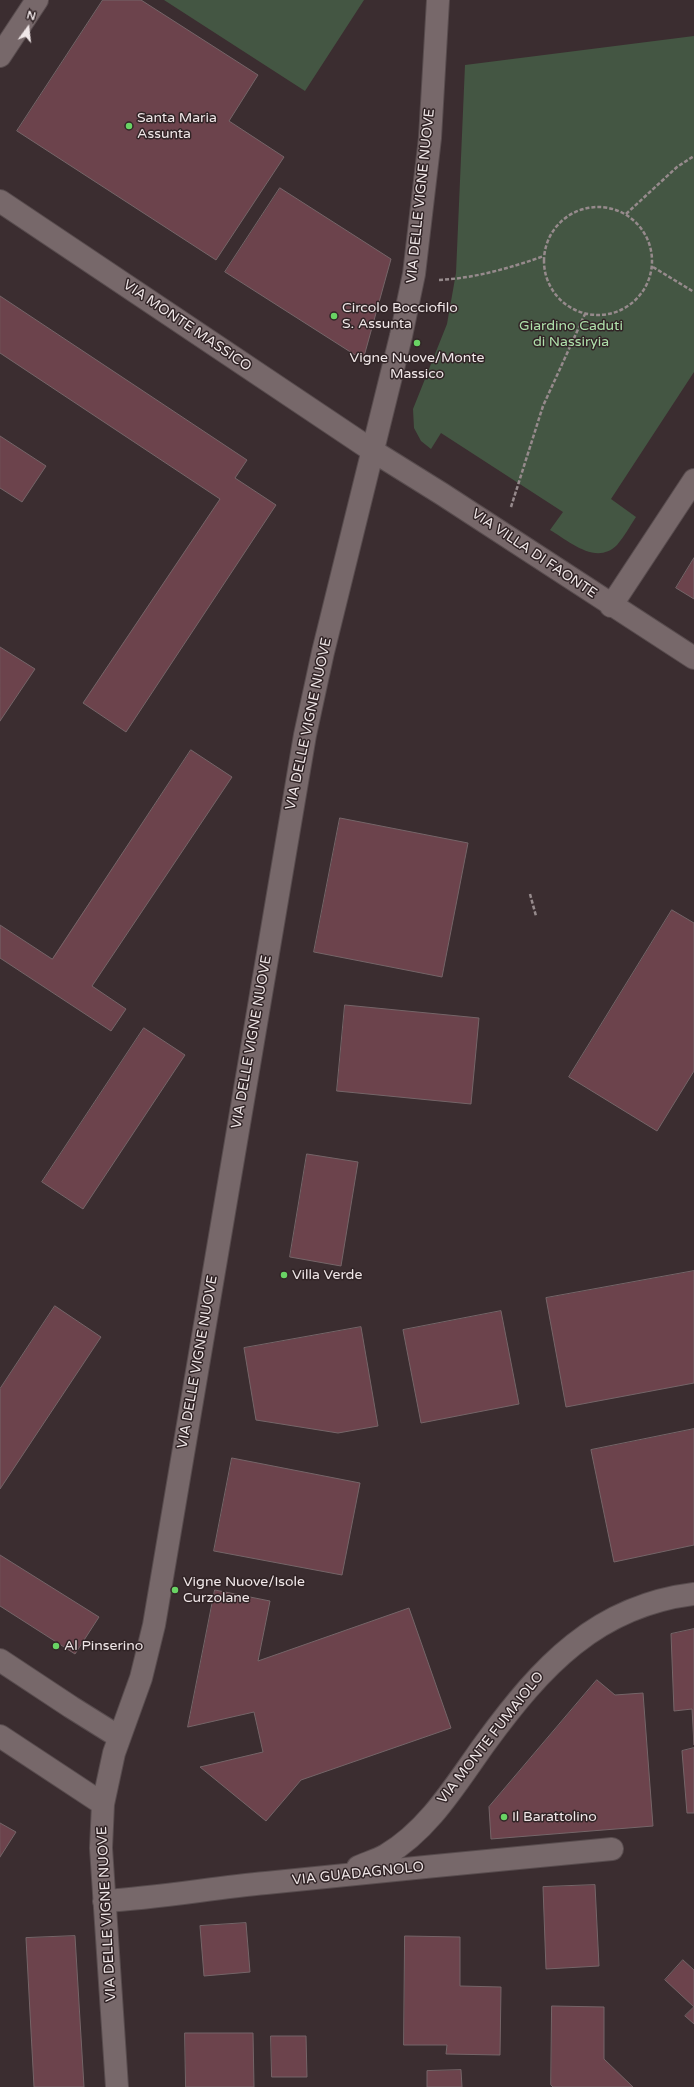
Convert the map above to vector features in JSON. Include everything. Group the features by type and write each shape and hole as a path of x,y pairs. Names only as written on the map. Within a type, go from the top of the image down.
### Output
{"street":[{"path":"0,56 37,0"},
{"name":"VIA DELLE VIGNE NUOVE","path":"117,2087 101,1848 103,1804 110,1767 119,1737 141,1678 154,1625 299,765 320,666 373,451 414,274 430,138 438,0"},
{"name":"VIA MONTE MASSICO","path":"0,201 373,451"},
{"name":"VIA VILLA DI FAONTE","path":"373,451 442,494 611,606 694,658"},
{"path":"611,606 694,480"},
{"name":"VIA MONTE FUMAIOLO","path":"338,1875 385,1855 419,1828 446,1798 527,1688 566,1649 598,1627 629,1611 663,1599 694,1594"},
{"path":"0,1660 119,1737"},
{"path":"0,1736 103,1804"},
{"name":"VIA GUADAGNOLO","path":"104,1901 132,1900 225,1887 338,1875 612,1849"}],"path":[{"path":"626,214 677,167 694,156"},
{"path":"596,206 612,208 626,214 638,224 647,236 652,252 652,267 649,282 645,289 629,306 616,313 600,316 585,314 570,308 558,298 550,286 545,270 544,256 548,240 556,227 574,213 596,206"},
{"path":"414,274 436,280 466,278 522,264 544,256"},
{"path":"652,267 694,292"},
{"path":"511,508 542,406 585,314"},
{"path":"530,894 536,916"}],"green space":[{"path":"164,0 364,0 305,91"},
{"name":"Giardino Caduti di Nassiryia","path":"694,36 694,372 611,499 636,517 617,545 609,551 600,553 592,552 583,550 550,530 563,512 441,433 431,449 421,441 414,428 413,409 447,324 456,273 465,65"}],"building":[{"name":"Santa Maria Assunta","path":"103,0 141,0 258,75 229,121 284,157 216,260 17,131"},
{"name":"Circolo Bocciofilo S. Assunta","path":"280,188 391,259 363,360 225,272"},
{"path":"0,296 247,460 235,478 276,505 126,732 83,703 220,499 0,353"},
{"path":"0,436 46,466 22,502 0,488"},
{"path":"694,558 694,599 676,588"},
{"path":"0,647 35,669 0,721"},
{"path":"191,750 232,777 92,986 126,1009 111,1031 0,958 0,925 52,959"},
{"path":"340,818 468,843 442,977 314,952"},
{"path":"672,910 694,923 694,1071 657,1131 569,1077"},
{"path":"345,1005 479,1018 471,1104 337,1091"},
{"path":"144,1028 185,1055 83,1209 42,1182"},
{"path":"307,1154 358,1162 341,1266 290,1257"},
{"path":"694,1271 694,1383 566,1407 546,1298"},
{"path":"55,1306 101,1337 0,1489 0,1389"},
{"path":"501,1311 519,1404 421,1423 403,1330"},
{"path":"361,1327 378,1426 338,1433 256,1420 244,1348"},
{"path":"694,1429 694,1545 614,1562 591,1450"},
{"path":"232,1458 360,1483 342,1575 214,1551"},
{"path":"0,1555 99,1617 75,1654 0,1606"},
{"path":"215,1590 270,1601 258,1661 409,1608 451,1728 301,1780 266,1821 200,1767 263,1752 254,1712 188,1727"},
{"path":"694,1629 694,1745 692,1709 674,1711 671,1634"},
{"path":"597,1680 615,1695 643,1693 653,1826 491,1839 489,1807"},
{"path":"694,1748 694,1813 687,1813 682,1751"},
{"path":"0,1823 16,1832 0,1857"},
{"path":"595,1885 599,1966 546,1969 543,1887"},
{"path":"246,1923 250,1972 204,1976 200,1926"},
{"path":"75,1936 84,2087 34,2087 26,1938"},
{"path":"405,1936 460,1937 460,1986 501,1987 500,2055 446,2054 447,2045 404,2045"},
{"path":"683,1960 694,1970 694,2007 665,1980"},
{"path":"552,2006 604,2007 604,2059 633,2087 553,2087 551,2085"},
{"path":"694,2007 694,2024 685,2016"},
{"path":"185,2033 253,2033 254,2087 186,2087"},
{"path":"271,2036 306,2036 307,2077 272,2077"},
{"path":"461,2070 462,2087 427,2087 427,2071"}],"place":[{"name":"Santa Maria Assunta","path":"129,126"},
{"name":"Circolo Bocciofilo S. Assunta","path":"334,316"},
{"name":"Vigne Nuove/Monte Massico","path":"417,343"},
{"name":"Villa Verde","path":"284,1275"},
{"name":"Vigne Nuove/Isole Curzolane","path":"175,1590"},
{"name":"Al Pinserino","path":"56,1646"},
{"name":"Il Barattolino","path":"504,1817"}]}
